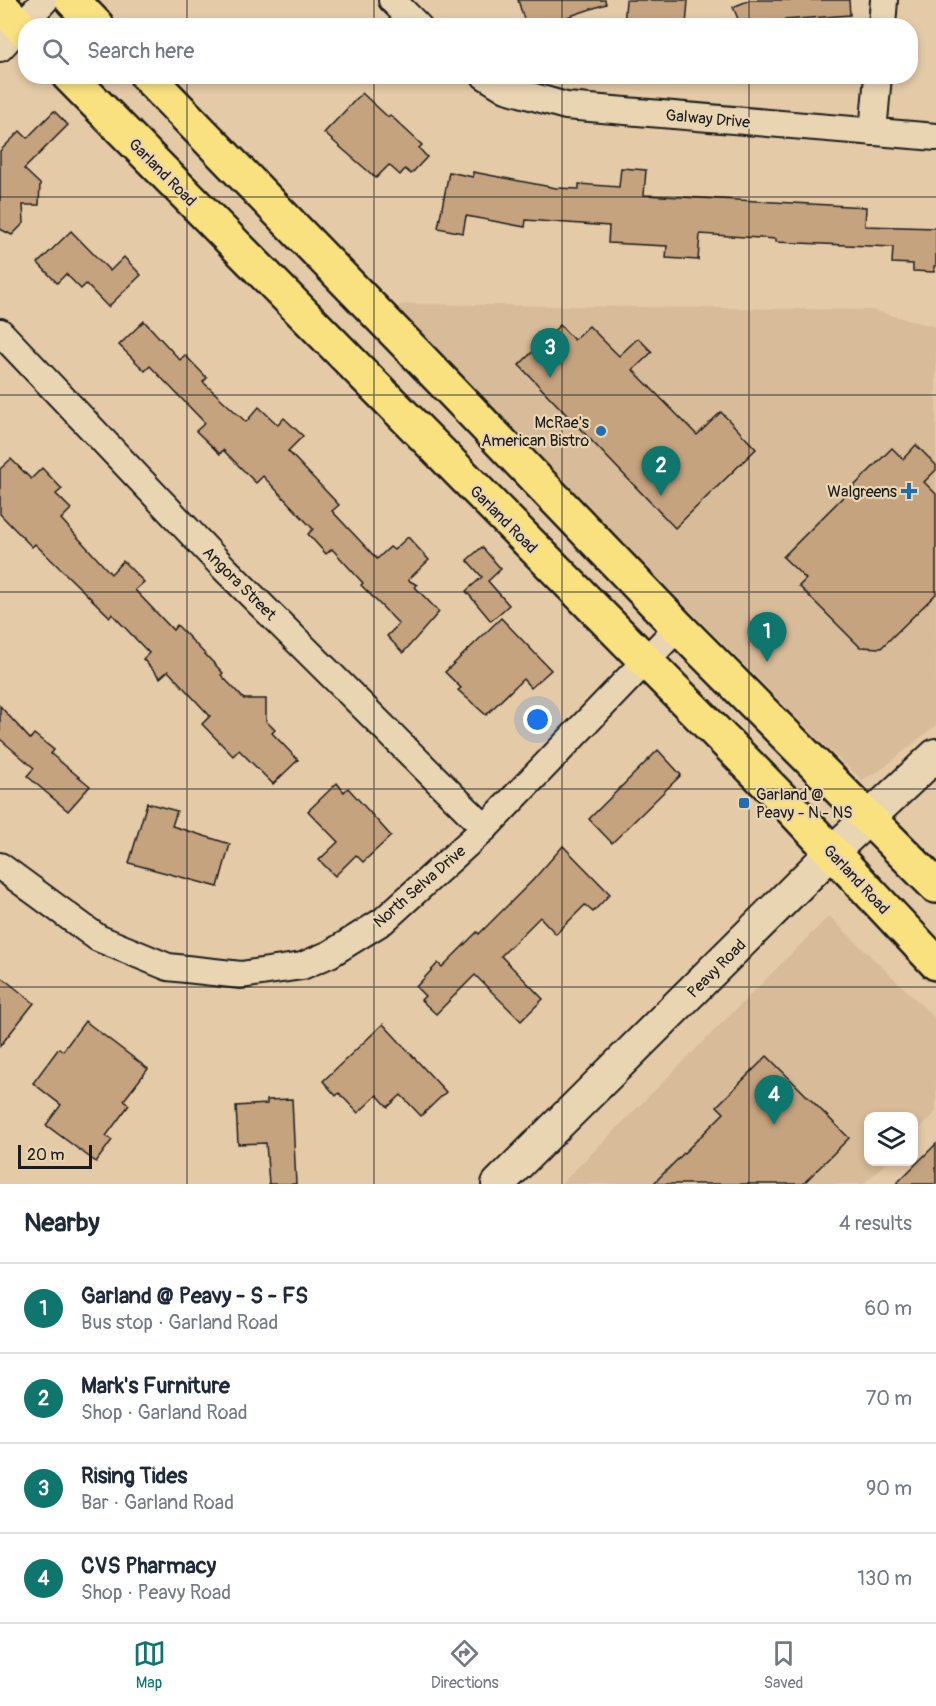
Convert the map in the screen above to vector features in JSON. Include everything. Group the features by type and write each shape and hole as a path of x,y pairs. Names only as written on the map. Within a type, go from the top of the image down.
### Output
{"main road":[{"path":"72,0 89,18"},
{"name":"Garland Road","path":"77,84 786,803 936,963"},
{"path":"155,84 678,627 936,886"}],"street":[{"path":"24,18 45,0"},
{"path":"392,0 410,18"},
{"path":"883,18 884,0"},
{"name":"Galway Drive","path":"498,84 506,89 566,106 936,137"},
{"path":"873,132 877,84"},
{"name":"Angora Street","path":"0,332 225,569 485,828"},
{"name":"North Selva Drive","path":"0,866 98,938 168,967 241,975 302,966 330,954 382,921 485,828 678,627"},
{"name":"Peavy Road","path":"498,1184 867,817 936,755"}],"shaded area":[{"path":"399,305 872,310 936,327 936,725 881,770 862,780 827,748 399,318"},
{"path":"829,916 936,1019 936,1112 918,1131 918,1112 864,1112 864,1166 882,1166 864,1184 561,1184"}],"building":[{"path":"518,0 605,0 606,4 564,18 524,18"},
{"path":"626,0 688,0 687,18 625,18"},
{"path":"750,0 849,0 850,15 811,18 738,18 733,7"},
{"path":"362,93 422,145 419,148 427,157 411,174 405,169 400,175 389,165 376,178 324,133"},
{"path":"54,111 68,125 24,169 40,184 39,205 23,205 24,223 12,235 0,229 0,151 20,131 27,138"},
{"path":"621,168 646,170 644,195 866,207 865,226 936,228 936,266 934,266 934,272 913,271 913,264 892,263 893,247 776,242 776,239 700,234 698,260 666,258 667,246 608,243 609,226 526,220 525,227 466,216 463,233 438,228 449,172 473,177 473,172 556,188 579,189 579,184 619,187"},
{"path":"71,231 110,271 124,257 141,275 108,307 86,284 81,289 66,274 57,283 38,263"},
{"path":"144,321 180,360 185,355 207,378 203,382 246,422 259,407 278,425 284,418 303,436 288,451 339,505 332,511 377,559 390,547 394,550 408,537 429,560 408,580 417,585 415,587 439,612 403,653 387,636 399,624 361,585 363,583 332,549 326,554 308,534 313,529 263,476 256,483 223,450 220,454 196,431 205,423 150,366 145,371 119,345"},
{"path":"560,325 574,340 589,326 619,356 638,338 652,352 633,370 697,435 721,412 756,449 675,528 519,365"},
{"name":"Walgreens","path":"916,445 936,465 936,470 924,482 936,494 936,594 881,648 860,647 799,586 806,579 783,557 892,448 903,459"},
{"path":"11,459 31,479 42,468 62,489 56,494 71,509 61,519 111,574 123,561 144,582 135,590 173,630 177,625 184,632 244,699 266,699 266,721 275,730 272,733 298,760 273,784 239,750 233,756 202,724 210,716 168,671 160,678 143,659 149,653 112,614 110,617 35,544 32,547 0,514 0,469"},
{"path":"482,547 501,569 488,581 509,605 491,621 466,591 482,577 467,560"},
{"path":"501,618 551,670 531,688 523,679 486,715 458,690 461,688 445,672"},
{"path":"0,706 30,739 34,734 54,750 51,754 90,786 68,811 27,776 34,768 0,739"},
{"path":"658,750 681,775 612,843 589,819"},
{"path":"337,783 344,792 348,788 391,836 363,862 356,855 335,876 319,860 338,842 308,811"},
{"path":"147,803 177,811 172,826 230,844 218,887 129,863"},
{"path":"563,846 610,894 593,912 585,905 556,934 540,917 501,956 543,999 521,1021 475,975 436,1014 421,1000 425,996 416,987 438,963 442,967 477,932 479,934"},
{"path":"0,976 34,1003 0,1046"},
{"path":"85,1021 148,1069 124,1100 129,1105 106,1136 112,1140 96,1162 46,1125 61,1105 33,1083 59,1048 63,1051"},
{"path":"383,1024 446,1092 421,1116 401,1095 388,1107 377,1095 358,1113 339,1093 336,1096 323,1081"},
{"path":"767,1056 849,1138 803,1184 653,1184 724,1113 717,1106"},
{"path":"292,1099 296,1184 269,1184 266,1143 238,1144 236,1106 267,1104 267,1100"},
{"path":"936,1144 936,1184 896,1184 914,1166 918,1166 918,1162"}],"place":[{"name":"Rising Tides","path":"550,378"},
{"name":"McRae's American Bistro","path":"601,431"},
{"name":"Walgreens","path":"909,491"},
{"name":"Mark's Furniture","path":"661,496"},
{"name":"Garland @ Peavy - S - FS","path":"767,662"},
{"name":"Garland @ Peavy - N - NS","path":"744,803"},
{"name":"CVS Pharmacy","path":"774,1125"}]}
